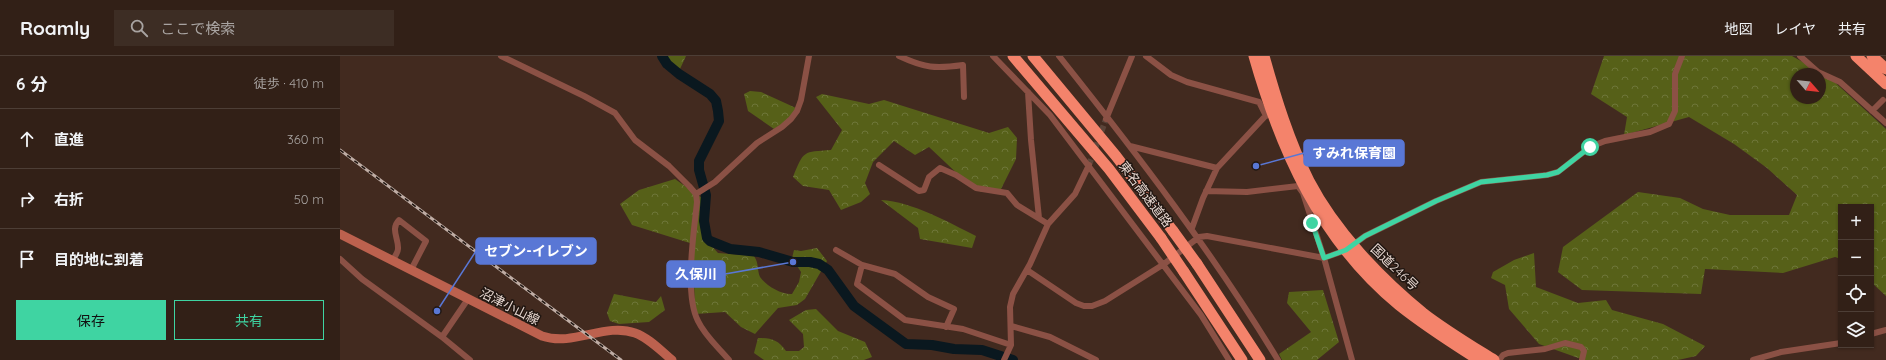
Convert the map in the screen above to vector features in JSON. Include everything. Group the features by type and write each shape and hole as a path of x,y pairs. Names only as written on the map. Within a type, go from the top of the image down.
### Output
{"highway":[{"name":"東名高速道路","path":"1013,56 1109,169 1161,238 1242,360"},
{"name":"東名高速道路","path":"1033,56 1116,156 1173,231 1197,264 1260,360"},
{"name":"国道246号","path":"1254,56 1268,113 1303,187 1322,217 1349,247 1424,314 1494,360"},
{"name":"国道246号","path":"1264,56 1287,130 1307,175 1349,247 1369,276 1398,304 1423,323 1479,360"},
{"path":"1856,56 1886,84"},
{"path":"1872,56 1886,69"}],"main road":[{"name":"沼津小山線","path":"340,234 548,338 568,340 613,331 631,331 648,340 672,360"}],"street":[{"path":"501,56 584,96 615,114 635,140 669,166 696,194 697,202 691,267 694,308 702,328 729,360"},
{"path":"696,194 709,185 757,142 782,127 791,119 797,111 801,100 809,56"},
{"path":"899,56 917,64 938,68 963,65 964,97"},
{"path":"993,56 1050,115 1089,165 1201,315 1229,360"},
{"path":"1059,56 1199,237 1246,306 1278,360"},
{"path":"1107,118 1132,56"},
{"path":"1146,56 1171,75 1187,82 1259,102 1268,113 1217,168 1206,191 1192,228"},
{"path":"1027,270 1076,303 1084,306 1092,306 1105,301 1164,264 1199,237 1207,236 1324,258 1349,247 1365,236 1436,201 1481,182 1558,172 1590,147 1605,141 1650,132 1669,124 1675,111 1675,74 1682,56"},
{"path":"1800,56 1818,72 1840,82 1886,123"},
{"path":"1028,92 1039,218"},
{"path":"1872,112 1883,100"},
{"path":"1130,146 1217,168"},
{"path":"879,165 919,191 924,190 929,177 940,168 956,175 976,188 1007,193 1017,205 1048,224"},
{"path":"1004,360 1011,345 1011,300 1027,270 1048,224 1075,194 1089,165"},
{"path":"1206,191 1247,192 1298,186 1303,193 1324,258 1352,360"},
{"path":"393,261 398,248 395,238 395,225 398,220 426,241 411,270"},
{"path":"836,250 862,265 894,274 928,297 954,308 946,327"},
{"path":"340,259 390,301 442,337 470,360"},
{"path":"862,265 857,284 905,320 963,329 1011,345"},
{"path":"442,337 468,299"},
{"path":"1011,326 1050,337 1096,360"},
{"path":"1874,333 1886,330"},
{"path":"1500,360 1503,355 1508,353 1545,349 1565,343 1582,347 1584,351 1582,360"},
{"path":"1753,360 1781,352 1838,343"}],"green space":[{"path":"662,56 686,56 680,69 672,68"},
{"path":"1604,56 1792,56 1813,68 1790,68 1790,104 1826,104 1826,75 1829,77 1886,129 1886,296 1874,285 1874,204 1838,204 1838,258 1835,257 1783,273 1705,269 1701,294 1582,290 1558,272 1563,247 1638,192 1680,198 1703,209 1730,215 1789,215 1797,195 1767,168 1734,144 1689,117 1624,135 1627,117 1591,94"},
{"path":"750,91 761,92 796,108 791,119 774,129 748,111 744,94"},
{"path":"822,94 869,104 884,100 989,133 1008,127 1017,138 1016,159 1001,189 981,192 963,179 929,147 915,155 894,141 873,162 865,183 870,194 861,202 841,210 829,190 803,186 793,177 802,157 810,152 831,150 842,130 816,97"},
{"path":"675,179 702,198 708,242 718,253 754,256 757,261 760,277 766,284 774,289 792,294 799,282 801,272 792,258 794,250 801,251 817,248 827,261 805,299 797,305 778,308 755,334 741,327 725,312 695,314 693,244 632,225 620,204 639,190"},
{"path":"881,200 905,204 942,219 976,236 972,248 920,239 918,228"},
{"path":"1534,253 1536,287 1578,303 1606,300 1612,310 1663,324 1705,346 1696,356 1678,360 1584,360 1539,344 1509,309 1505,285 1491,278 1493,272 1514,260"},
{"path":"1323,290 1339,342 1317,360 1282,360 1279,354 1311,332 1287,303 1289,292"},
{"path":"614,294 656,302 661,296 665,310 649,322 619,324 610,321 607,313"},
{"path":"816,309 838,331 865,342 872,357 864,360 764,360 754,353 758,338 774,340 786,351 799,351 804,347 803,334 789,320 806,310"}],"waterway":[{"path":"662,56 667,64 679,74 710,94 716,101 719,121 699,161 699,170 706,195 704,221 707,238 710,241 730,249 759,252 793,262 810,262 819,264 828,270 854,306 906,344 932,345 954,349 982,350 1013,360"}],"tunnel":[{"path":"1089,165 1106,119"}],"railway":[{"path":"340,150 621,360"}],"place":[{"name":"すみれ保育園","path":"1256,166"},
{"name":"久保川","path":"793,262"},
{"name":"セブン-イレブン","path":"437,311"}],"route":[{"path":"1312,223 1324,258 1346,250 1365,236 1436,201 1481,182 1547,175 1558,172 1584,150 1590,147"}]}
